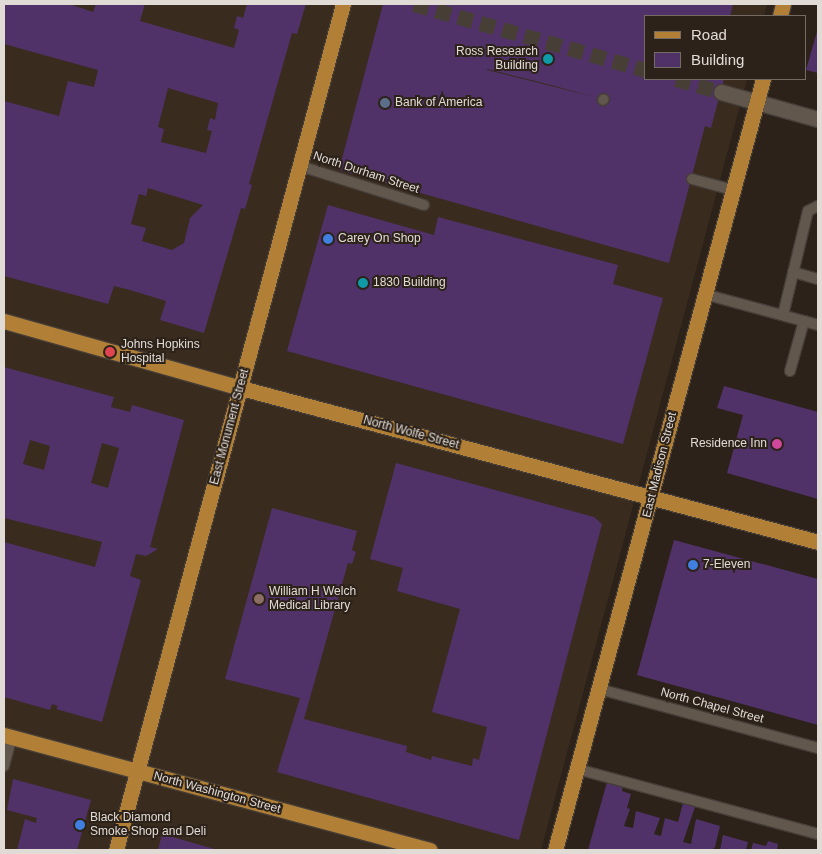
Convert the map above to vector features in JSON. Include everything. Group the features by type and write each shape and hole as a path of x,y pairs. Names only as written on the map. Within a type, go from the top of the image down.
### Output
{"main road":[{"name":"East Monument Street","path":"116,850 343,4"},
{"name":"East Madison Street","path":"555,850 652,497 704,294 763,80"},
{"name":"North Wolfe Street","path":"4,321 241,388 818,542"},
{"name":"North Washington Street","path":"8,736 430,850"}],"street":[{"path":"720,92 818,119"}],"lane":[{"name":"North Durham Street","path":"300,166 424,205"},
{"path":"692,179 733,190"},
{"path":"783,315 808,211 818,206"},
{"path":"793,272 818,279"},
{"path":"704,294 818,325"},
{"path":"790,370 804,321"},
{"name":"North Chapel Street","path":"599,689 818,748"},
{"path":"4,766 8,736"},
{"path":"577,768 818,834"}],"shaded area":[{"path":"4,4 767,4 764,15 644,15 644,80 747,80 541,850 4,850"}],"building":[{"path":"4,4 69,4 93,12 96,4 145,4 140,21 234,48 239,30 234,28 237,16 243,18 247,4 306,4 297,34 292,33 249,184 252,185 245,209 241,208 204,333 160,320 166,301 130,290 114,286 108,304 4,276 4,101 59,116 68,81 94,87 98,70 4,44","holes":["168,88 218,103 215,120 210,118 207,130 212,131 206,153 161,142 164,129 158,127","148,188 203,205 190,218 184,243 172,250 142,241 146,228 131,224 139,194 146,196"]},
{"path":"383,4 733,4 730,15 644,15 644,80 724,80 711,128 705,126 669,263 339,170","holes":["487,69 551,85 595,97 487,70"]},
{"path":"818,28 818,73 807,70"},
{"path":"328,205 434,235 438,217 618,265 613,284 663,298 623,444 287,351"},
{"path":"4,367 114,397 111,407 130,412 132,405 184,420 150,547 158,549 146,556 136,554 130,576 141,580 102,722 56,709 58,706 52,704 50,710 4,697 4,542 95,567 102,542 4,518","holes":["30,440 50,446 44,470 23,464","102,443 119,448 108,488 91,483"]},
{"name":"Residence Inn","path":"724,386 818,412 818,499 727,473 743,415 717,408"},
{"path":"396,463 594,517 602,524 519,840 277,772 300,698 225,679 272,508 357,531 352,550 356,552 352,564 348,563 304,719 407,746 406,752 431,760 432,756 472,766 473,758 479,760 487,727 432,712 460,609 397,591 403,568 370,559"},
{"path":"674,540 818,579 818,725 637,675"},
{"path":"13,779 91,800 77,850 17,850 25,819 36,823 37,818 7,810"},
{"path":"607,782 623,786 622,791 631,794 627,808 630,809 624,826 633,828 636,811 660,818 654,834 661,836 665,818 678,822 683,803 695,807 683,842 691,844 696,819 720,826 715,847 712,850 588,850"},
{"path":"162,834 218,850 158,850"},
{"path":"723,835 748,842 746,850 720,850"},
{"path":"768,841 778,844 777,850 751,850 753,843 766,846"}],"tunnel":[{"path":"414,4 644,69"},
{"path":"679,80 721,92"}],"place":[{"name":"Ross Research Building","path":"548,59"},
{"name":"Bank of America","path":"385,103"},
{"name":"Carey On Shop","path":"328,239"},
{"name":"1830 Building","path":"363,283"},
{"name":"Johns Hopkins Hospital","path":"110,352"},
{"name":"Residence Inn","path":"777,444"},
{"name":"7-Eleven","path":"693,565"},
{"name":"William H Welch Medical Library","path":"259,599"},
{"name":"Black Diamond Smoke Shop and Deli","path":"80,825"}]}
